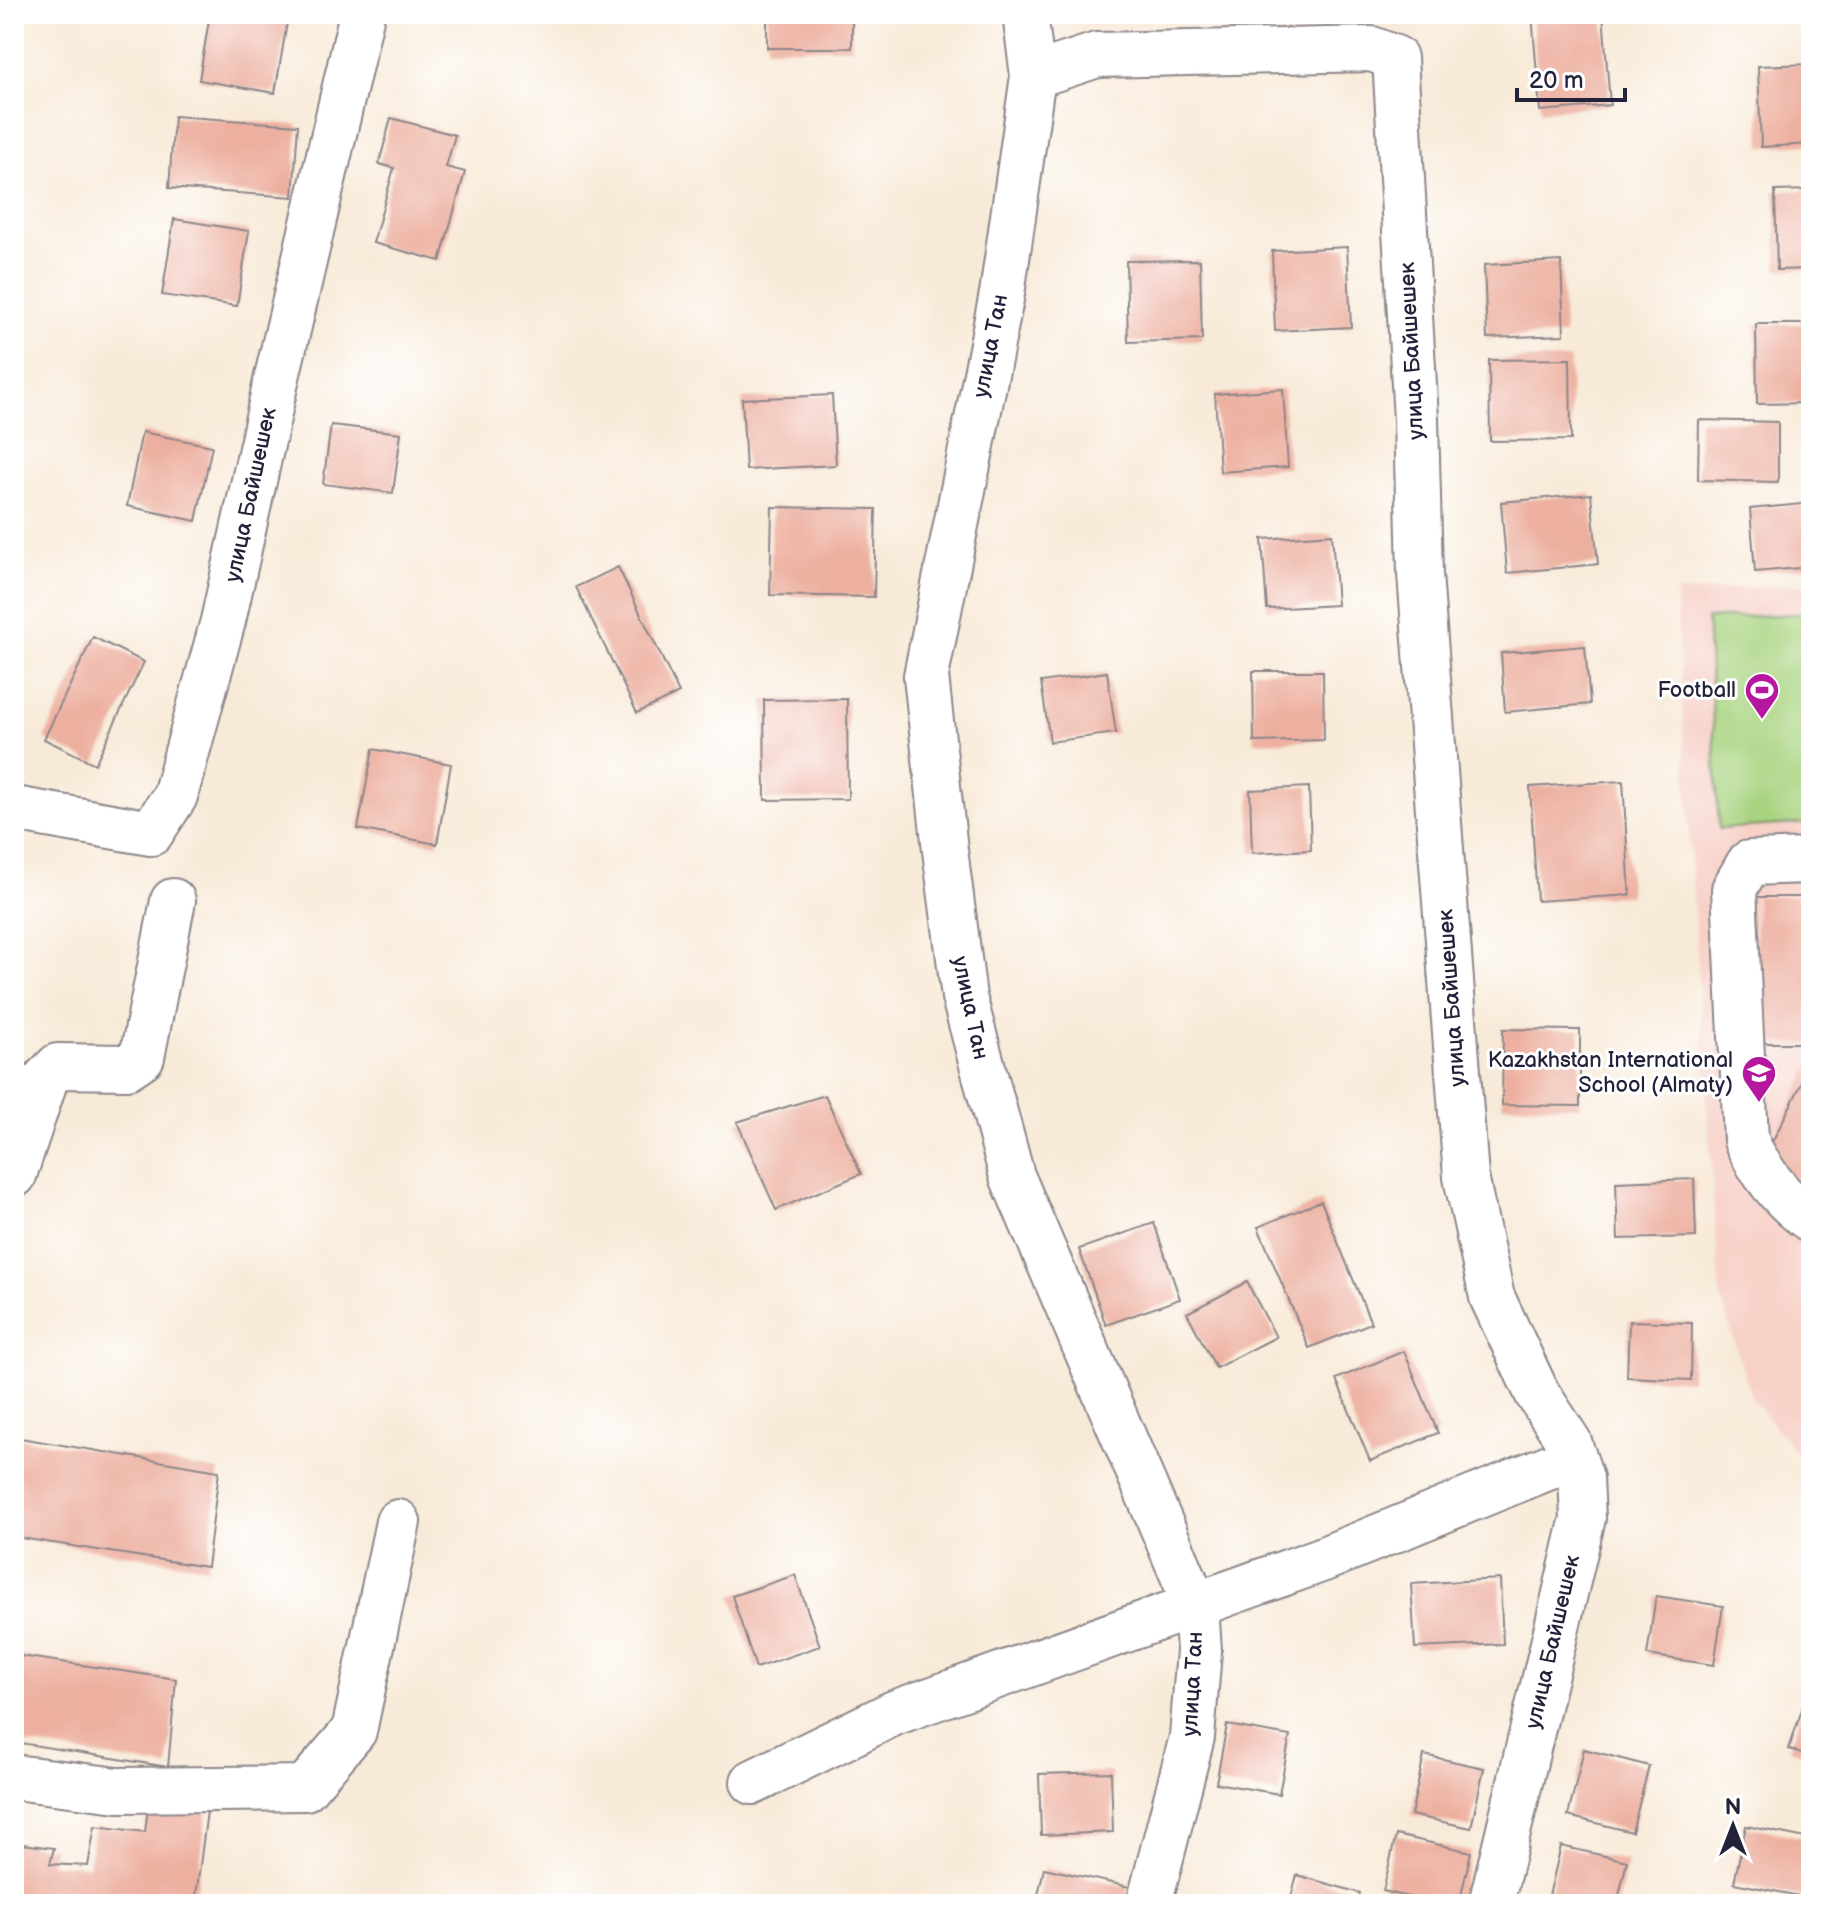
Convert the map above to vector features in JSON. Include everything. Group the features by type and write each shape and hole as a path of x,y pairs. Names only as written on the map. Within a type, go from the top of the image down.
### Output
{"street":[{"name":"улица Байшешек","path":"14,809 151,833 175,796 223,621 362,14"},
{"name":"улица Тан","path":"1025,14 1033,76 1002,294 926,676 964,997 1012,1176 1196,1606 1199,1651 1192,1737 1149,1904"},
{"name":"улица Байшешек","path":"1033,76 1097,55 1372,49 1395,58 1416,419 1420,574 1466,1177 1492,1297 1537,1393 1569,1442 1581,1478 1583,1518 1491,1904"},
{"path":"1811,861 1749,863 1734,889 1746,1140 1769,1180 1811,1220"},
{"path":"14,1175 46,1078 58,1066 127,1067 142,1057 173,901"},
{"path":"753,1782 894,1713 1321,1560 1574,1457"},
{"path":"14,1777 118,1790 305,1788 354,1731 398,1522"}],"shaded area":[{"name":"Kazakhstan International School (Almaty)","path":"1811,584 1811,1470 1752,1399 1720,1295 1676,593"}],"green space":[{"name":"Football","path":"1811,613 1811,823 1719,829 1707,619"}],"building":[{"path":"210,14 288,17 275,93 199,80"},
{"path":"767,14 852,14 852,48 767,48"},
{"path":"1532,14 1603,14 1610,105 1540,111"},
{"path":"1811,64 1811,144 1761,147 1758,66"},
{"path":"174,116 298,125 293,197 169,188"},
{"path":"391,118 455,135 446,167 465,172 440,261 373,243 394,168 379,164"},
{"path":"1811,190 1811,269 1777,270 1775,191"},
{"path":"174,219 249,231 237,306 162,295"},
{"path":"1347,247 1351,327 1275,331 1272,251"},
{"path":"1200,260 1202,340 1128,342 1126,261"},
{"path":"1561,261 1564,335 1487,338 1484,265"},
{"path":"1756,324 1811,324 1811,403 1757,404"},
{"path":"1570,359 1571,440 1490,441 1489,360"},
{"path":"1283,389 1288,467 1220,472 1215,394"},
{"path":"832,395 836,465 746,470 742,399"},
{"path":"1699,420 1778,422 1778,482 1698,480"},
{"path":"331,425 401,433 393,493 323,484"},
{"path":"142,432 212,446 196,521 127,506"},
{"path":"1591,494 1598,564 1507,573 1501,502"},
{"path":"1811,503 1811,567 1755,572 1750,509"},
{"path":"772,507 876,509 874,597 770,595"},
{"path":"1332,534 1337,605 1267,609 1262,539"},
{"path":"618,567 679,693 637,713 576,587"},
{"path":"93,637 144,662 95,764 44,739"},
{"path":"1585,646 1590,704 1505,712 1501,653"},
{"path":"1253,671 1323,671 1324,740 1254,742"},
{"path":"1107,672 1116,733 1050,742 1041,682"},
{"path":"847,699 848,799 765,800 764,700"},
{"path":"373,749 451,764 437,844 358,829"},
{"path":"1623,781 1630,895 1537,901 1530,787"},
{"path":"1309,787 1311,850 1252,853 1250,790"},
{"path":"1757,897 1811,897 1811,1043 1753,1043"},
{"path":"1503,1029 1580,1030 1580,1106 1502,1105"},
{"path":"1811,1065 1811,1188 1765,1156"},
{"path":"825,1095 861,1174 776,1210 737,1122"},
{"path":"1694,1179 1696,1237 1618,1239 1616,1182"},
{"path":"1321,1201 1371,1323 1309,1348 1258,1227"},
{"path":"1154,1223 1180,1299 1106,1325 1079,1249"},
{"path":"1247,1282 1276,1337 1216,1368 1187,1313"},
{"path":"1629,1321 1692,1323 1691,1380 1627,1377"},
{"path":"1404,1351 1438,1433 1370,1461 1336,1379"},
{"path":"14,1437 219,1471 207,1567 14,1537"},
{"path":"795,1575 820,1646 756,1668 732,1596"},
{"path":"1500,1579 1503,1644 1415,1648 1411,1584"},
{"path":"1656,1596 1723,1606 1714,1665 1647,1655"},
{"path":"14,1655 176,1679 168,1767 14,1742"},
{"path":"1804,1703 1811,1705 1811,1756 1789,1749"},
{"path":"1227,1725 1290,1736 1279,1794 1216,1783"},
{"path":"1584,1749 1649,1766 1632,1832 1568,1816"},
{"path":"1424,1755 1484,1768 1471,1828 1411,1815"},
{"path":"1111,1772 1113,1832 1041,1835 1039,1774"},
{"path":"149,1799 207,1811 195,1904 14,1904 14,1843 54,1848 50,1864 88,1866 95,1826 145,1832"},
{"path":"1746,1826 1811,1839 1811,1861 1804,1897 1734,1883"},
{"path":"1396,1835 1471,1852 1459,1904 1439,1904 1383,1891"},
{"path":"1561,1846 1627,1861 1617,1904 1547,1904"},
{"path":"1044,1868 1130,1887 1126,1904 1036,1904"},
{"path":"1297,1875 1360,1893 1357,1904 1289,1904"}],"place":[{"name":"Football","path":"1762,721"},
{"name":"Kazakhstan International School (Almaty)","path":"1759,1104"}]}
